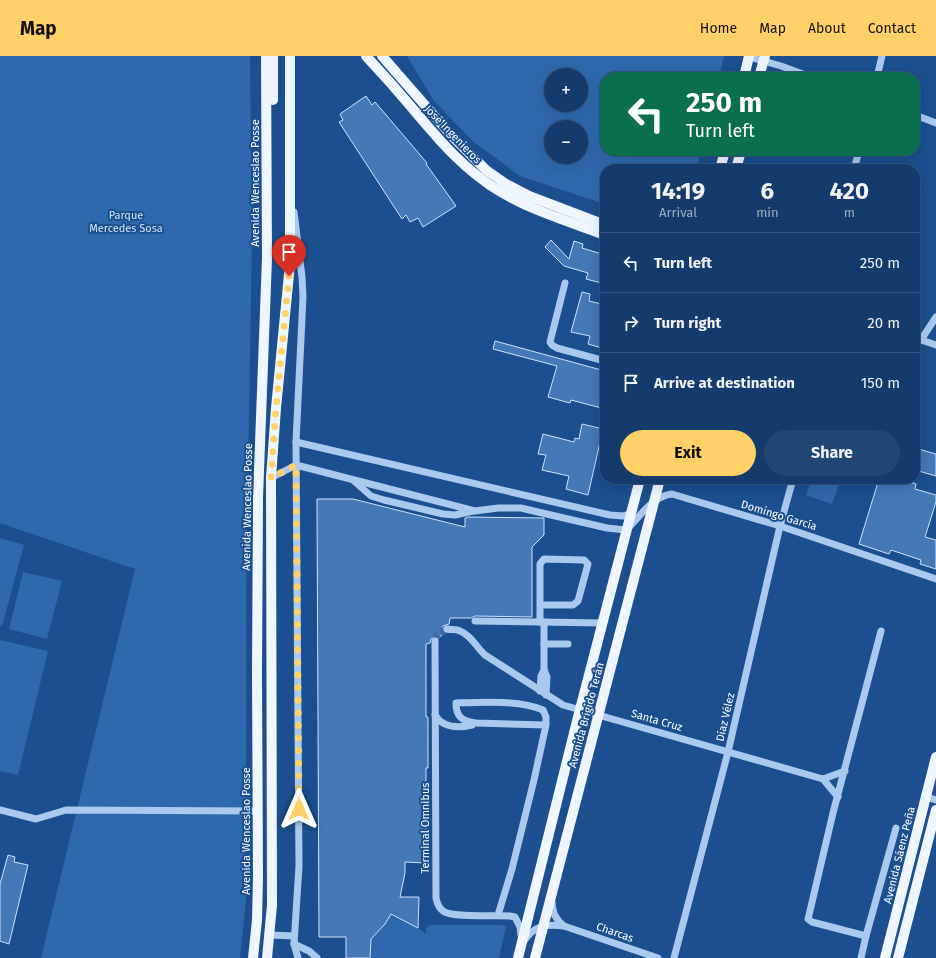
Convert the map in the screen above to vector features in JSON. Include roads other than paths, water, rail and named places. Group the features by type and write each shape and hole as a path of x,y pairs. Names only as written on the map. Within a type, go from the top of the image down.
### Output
{"main road":[{"name":"Avenida Wenceslao Posse","path":"253,958 258,900 258,497 267,258 266,56"},
{"path":"267,153 272,129 273,56"},
{"path":"267,958 272,905 271,478 276,408 288,289 291,85 290,56"},
{"path":"291,85 294,56"},
{"name":"José Ingenieros","path":"366,56 437,138 464,165 480,178 501,192 523,203 600,233"},
{"name":"José Ingenieros","path":"382,56 451,135 486,170 506,184 529,196 600,222"},
{"path":"745,72 749,57"},
{"path":"761,72 764,59"},
{"name":"Avenida Brígido Terán","path":"518,958 639,484"},
{"name":"Avenida Brígido Terán","path":"535,958 659,484"},
{"name":"Avenida Sáenz Peña","path":"885,958 936,757"},
{"path":"898,958 936,810"}],"street":[{"path":"878,72 882,56"},
{"path":"749,57 764,59 797,72"},
{"path":"920,117 936,123"},
{"path":"290,186 302,277 296,442 299,866 294,944 298,958"},
{"path":"565,283 550,342 556,348 600,360"},
{"path":"920,337 936,317"},
{"path":"920,340 936,345"},
{"path":"296,442 610,515 623,516 631,514"},
{"path":"271,478 296,465 475,511"},
{"path":"353,480 371,496 443,514 455,515 498,508 521,508 607,528 626,530"},
{"name":"Díaz Vélez","path":"674,958 728,752 780,526 792,484"},
{"name":"Domingo García","path":"626,530 655,500 664,495 672,494 780,526 936,579"},
{"path":"540,605 576,604 588,564 587,561 544,559 540,564 540,605 544,644 544,670 547,677 543,693"},
{"path":"475,621 603,623"},
{"path":"447,630 459,630 470,637 476,647 485,656 563,705 580,710"},
{"path":"866,936 812,922 808,919 881,631"},
{"name":"Terminal Omnibus","path":"434,641 436,898 438,905 444,912 454,915 498,915 515,917 520,927 522,944"},
{"path":"544,644 568,644"},
{"path":"498,915 510,876 534,780 546,725 546,717 544,710 534,706 456,702 456,709 459,716 467,722 546,725"},
{"name":"Santa Cruz","path":"580,710 823,779"},
{"path":"435,715 438,720 447,725 465,726 476,723"},
{"path":"838,797 823,779 845,771"},
{"path":"926,797 936,800"},
{"path":"0,810 36,819 66,810 258,811"},
{"path":"861,958 896,828"},
{"path":"551,895 556,920 564,926"},
{"name":"Charcas","path":"543,926 552,924 564,926 658,958"},
{"path":"522,944 530,932 543,926"},
{"path":"270,935 294,936"},
{"path":"294,944 309,951 317,958"}],"tunnel":[{"path":"435,641 437,635 447,629"}],"park label":[{"name":"Parque Mercedes Sosa","path":"126,221"}]}
